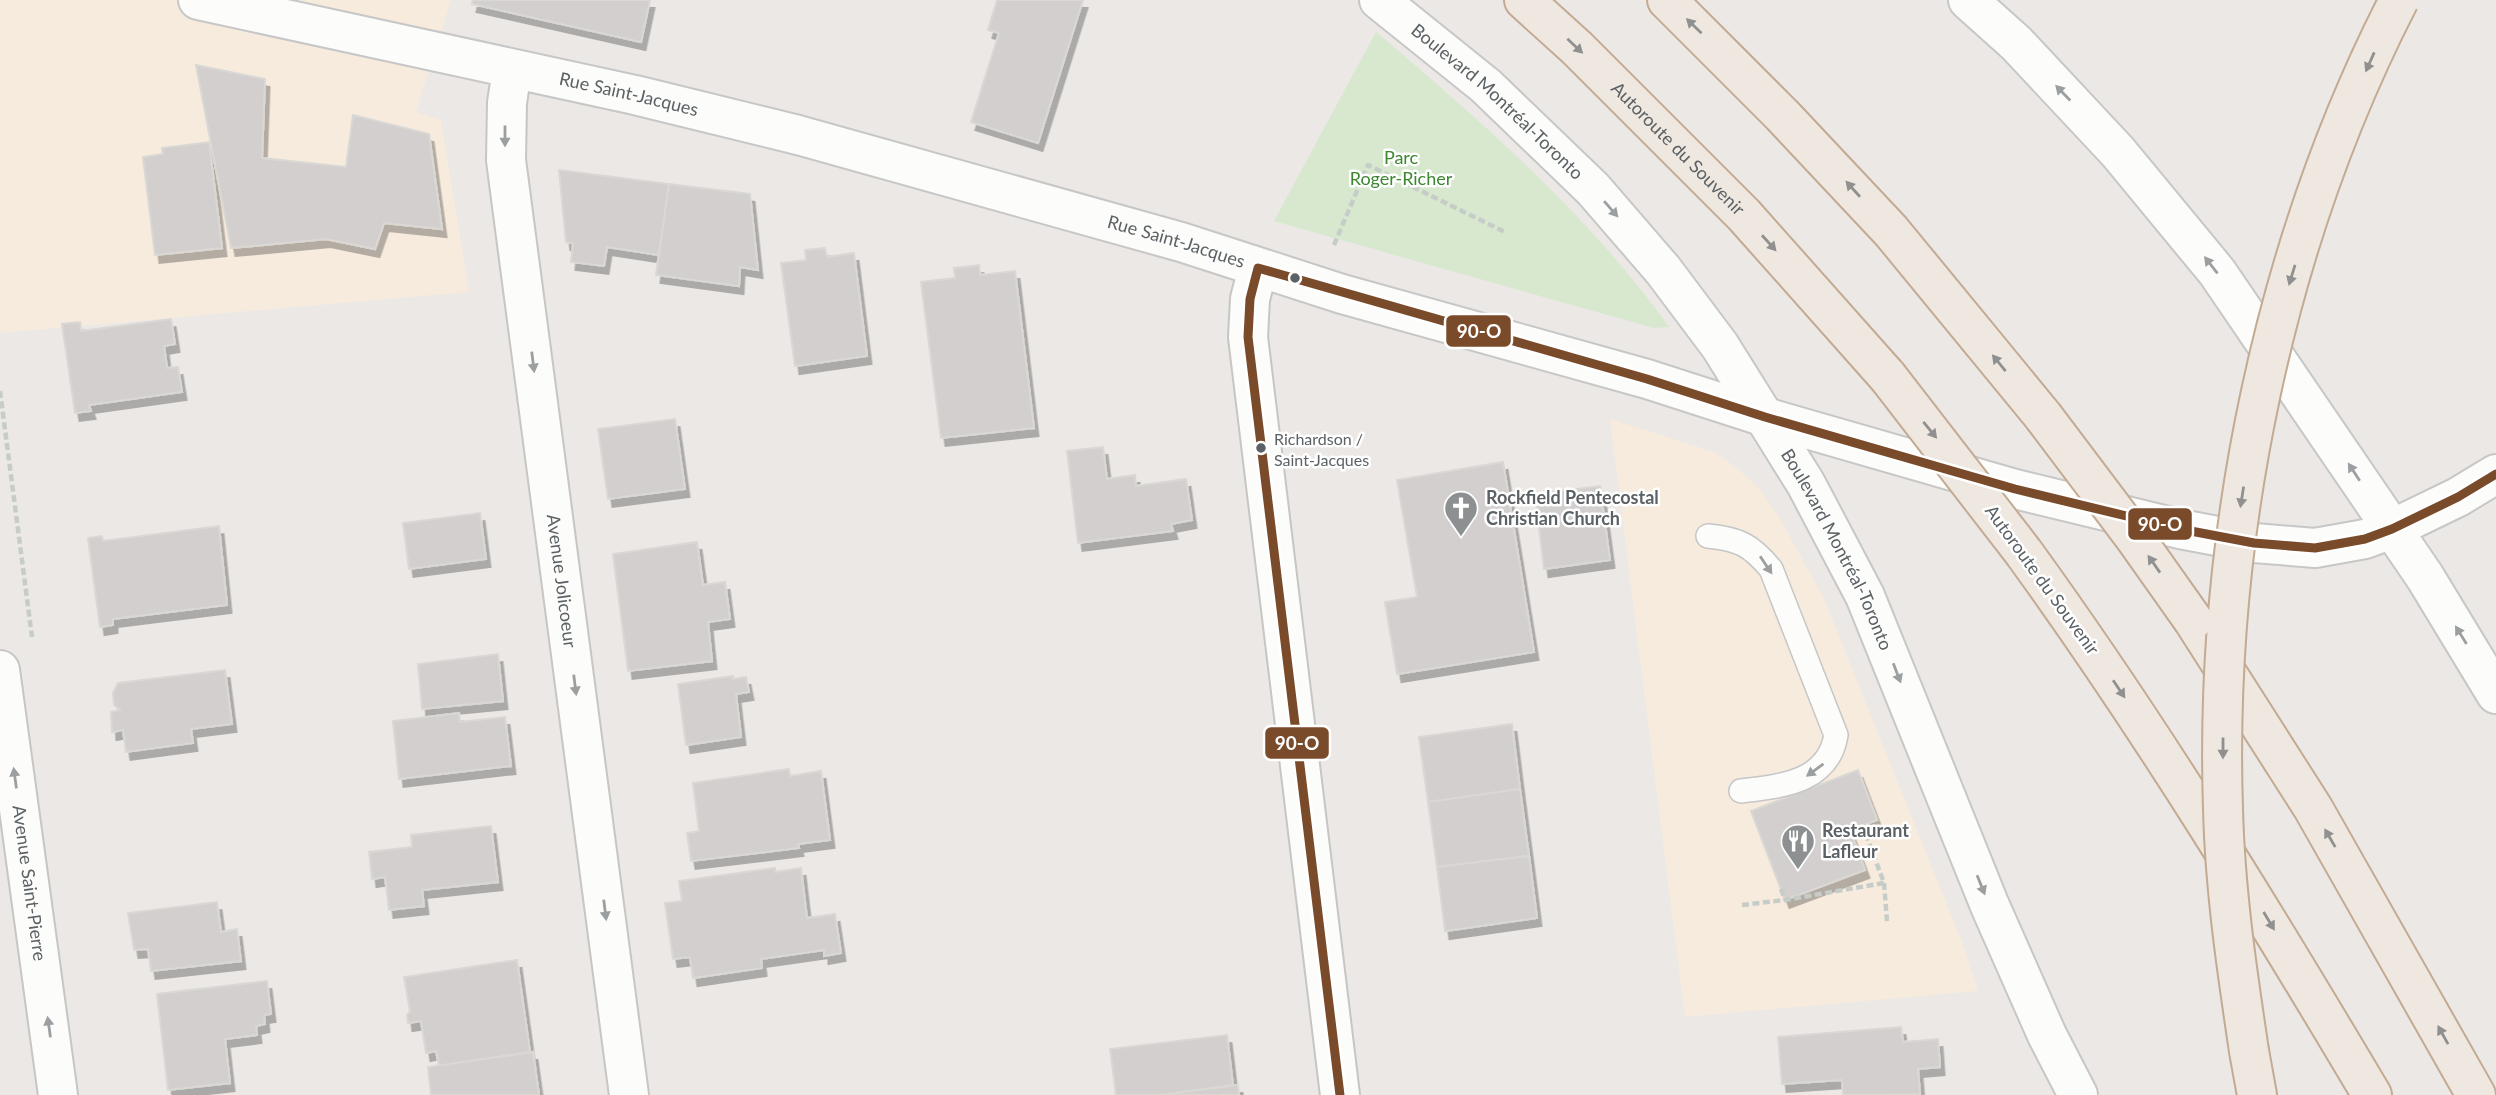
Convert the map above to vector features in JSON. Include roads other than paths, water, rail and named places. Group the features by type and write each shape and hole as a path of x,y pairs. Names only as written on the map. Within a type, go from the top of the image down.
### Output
{"highway":[{"name":"Autoroute du Souvenir","path":"1524,0 1577,48 1744,215 1888,377 2074,622 2187,790 2372,1095"},
{"path":"1667,0 1764,95 1882,221 2043,416 2136,538 2193,620 2319,820 2476,1095"},
{"path":"2257,1095 2228,900 2223,808 2227,629 2236,537 2256,415 2276,325 2328,162 2399,0"}],"main road":[{"name":"Rue Saint-Jacques","path":"198,0 649,99 811,138 1181,242 1342,294 1647,379 1765,417 2015,489 2180,529 2254,543 2315,548 2365,539 2392,529 2458,497 2496,474"},
{"name":"Boulevard Montréal-Toronto","path":"1379,0 1486,86 1593,189 1696,312 1765,417 1806,484 1865,596 1995,918 2078,1095"},
{"path":"1968,0 2016,43 2067,97 2168,211 2246,313 2464,638 2496,694"},
{"name":"Avenue Jolicoeur","path":"512,69 506,112 506,160 629,1095"},
{"path":"1258,268 1250,299 1248,337 1340,1095"},
{"name":"Avenue Saint-Pierre","path":"0,670 58,1095"}],"lane":[{"path":"1708,536 1733,538 1745,544 1759,555 1770,569 1836,735 1834,749 1815,772 1780,786 1741,791"}],"place":[{"name":"Richardson / Saint-Jacques","path":"1261,448"},
{"name":"Rockfield Pentecostal Christian Church","path":"1461,538"},
{"name":"Restaurant Lafleur","path":"1798,871"}],"park label":[{"name":"Parc Roger-Richer","path":"1401,168"}]}
